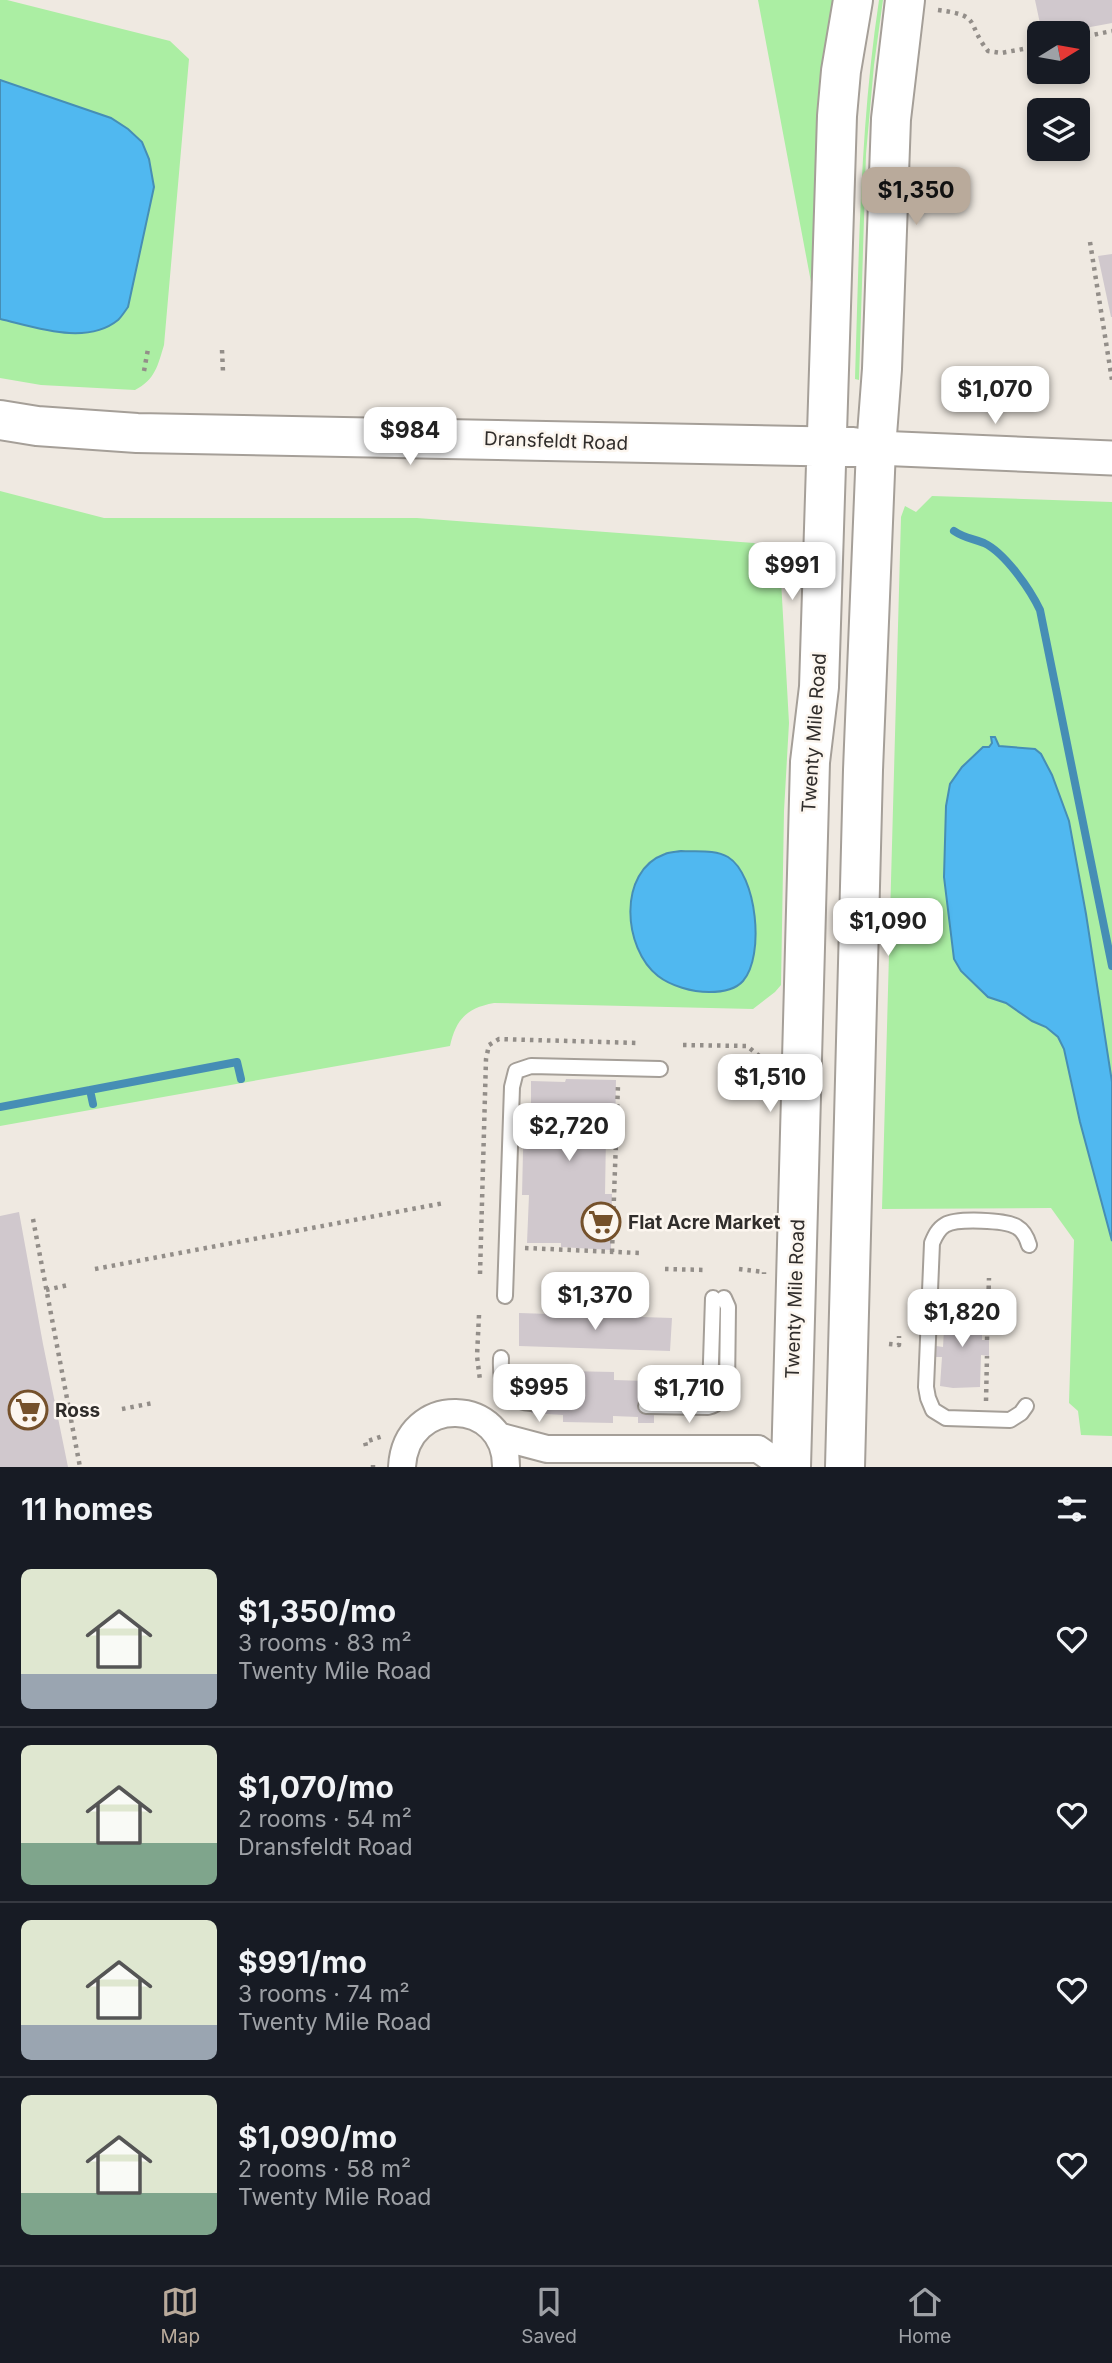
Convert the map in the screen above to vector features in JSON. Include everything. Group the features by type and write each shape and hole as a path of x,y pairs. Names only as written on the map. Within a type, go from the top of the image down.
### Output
{"main road":[{"name":"Twenty Mile Road","path":"791,1467 810,762 819,687 837,116 841,71 853,0"},
{"path":"845,1467 863,771 891,119 921,5"},
{"name":"Dransfeldt Road","path":"0,420 37,426 138,433 876,447"}],"street":[{"name":"Dransfeldt Road","path":"876,447 1112,458"},
{"path":"402,1467 402,1454 407,1441 421,1424 444,1413 470,1415 482,1421 498,1436 506,1467"},
{"path":"498,1436 547,1449 758,1449 784,1467"}],"lane":[{"path":"505,1296 511,1100 513,1076 516,1071 531,1066 660,1069"},
{"path":"1026,1406 1010,1420 946,1418 933,1410 926,1387 932,1243 939,1229 954,1222 1006,1223 1015,1225 1022,1231 1029,1245"},
{"path":"646,1406 708,1406 718,1298"},
{"path":"501,1359 501,1379 507,1392 518,1402 531,1403"}],"path":[{"path":"921,5 969,18 988,51 1002,53 1027,48"},
{"path":"1090,36 1112,31"},
{"path":"1090,242 1112,380"},
{"path":"144,371 148,349"},
{"path":"222,350 223,372"},
{"path":"683,1045 747,1046 763,1059"},
{"path":"612,1252 618,1077"},
{"path":"95,1269 444,1203"},
{"path":"33,1219 80,1467"},
{"path":"514,1248 639,1253"},
{"path":"665,1269 706,1270"},
{"path":"739,1269 764,1272 765,1279"},
{"path":"987,1340 989,1278"},
{"path":"46,1290 68,1285"},
{"path":"479,1315 477,1356 480,1381"},
{"path":"889,1344 899,1345 899,1336"},
{"path":"973,1402 986,1402 987,1356"},
{"path":"122,1409 153,1403"},
{"path":"70,1414 92,1411"}],"green space":[{"path":"0,0 170,41 189,59 164,345 151,377 135,390 41,385 0,378"},
{"path":"758,0 836,0 814,298"},
{"path":"879,0 883,0 866,154 859,380 855,379 861,189"},
{"path":"0,491 104,518 417,518 754,543 780,562 789,723 784,811 781,985 753,1009 494,1003 477,1008 464,1016 450,1046 0,1126"},
{"path":"932,496 1112,502 1112,1436 1081,1435 1078,1411 1069,1403 1074,1240 1051,1208 882,1209 901,517 905,506 916,512"}],"water":[{"path":"0,80 111,118 142,142 149,159 154,187 128,307 118,320 105,328 91,332 60,332 0,319"},
{"path":"991,737 995,737 999,746 1035,749 1041,754 1069,821 1112,1082 1112,1241 1080,1122 1064,1049 1058,1037 1006,1003 988,997 961,971 954,959 944,877 946,806 950,784 962,767 983,747 989,747 992,743"},
{"path":"681,851 723,854 738,866 746,880 755,916 754,954 743,981 732,988 718,992 702,992 663,980 646,964 638,948 630,911 632,893 639,876 649,863 665,854"}],"building":[{"path":"1035,0 1112,0 1112,23 1090,27 1090,21 1039,21"},
{"path":"1112,254 1112,317 1111,317 1098,256"},
{"path":"566,1079 616,1080 615,1134 606,1135 605,1194 612,1194 611,1250 561,1247 561,1243 527,1243 529,1195 522,1195 524,1110 531,1110 531,1081 565,1082"},
{"name":"Ross","path":"19,1212 68,1467 0,1467 0,1216"},
{"path":"943,1311 982,1312 982,1340 989,1340 989,1356 981,1355 980,1387 940,1386 942,1357 936,1357 936,1346 943,1347 944,1329 936,1328 937,1319 943,1320"},
{"path":"519,1313 672,1318 670,1351 519,1346"},
{"path":"564,1371 614,1372 614,1380 646,1381 646,1414 654,1413 654,1423 638,1423 638,1417 613,1416 613,1423 563,1422 563,1415 531,1413 531,1379 563,1380"}],"waterway":[{"path":"954,531 984,543 1000,555 1023,582 1040,610 1112,966"},
{"path":"0,1107 237,1062 241,1079"},
{"path":"90,1090 93,1104"}],"place":[{"name":"Flat Acre Market","path":"601,1222"},
{"name":"Ross","path":"28,1410"}]}
